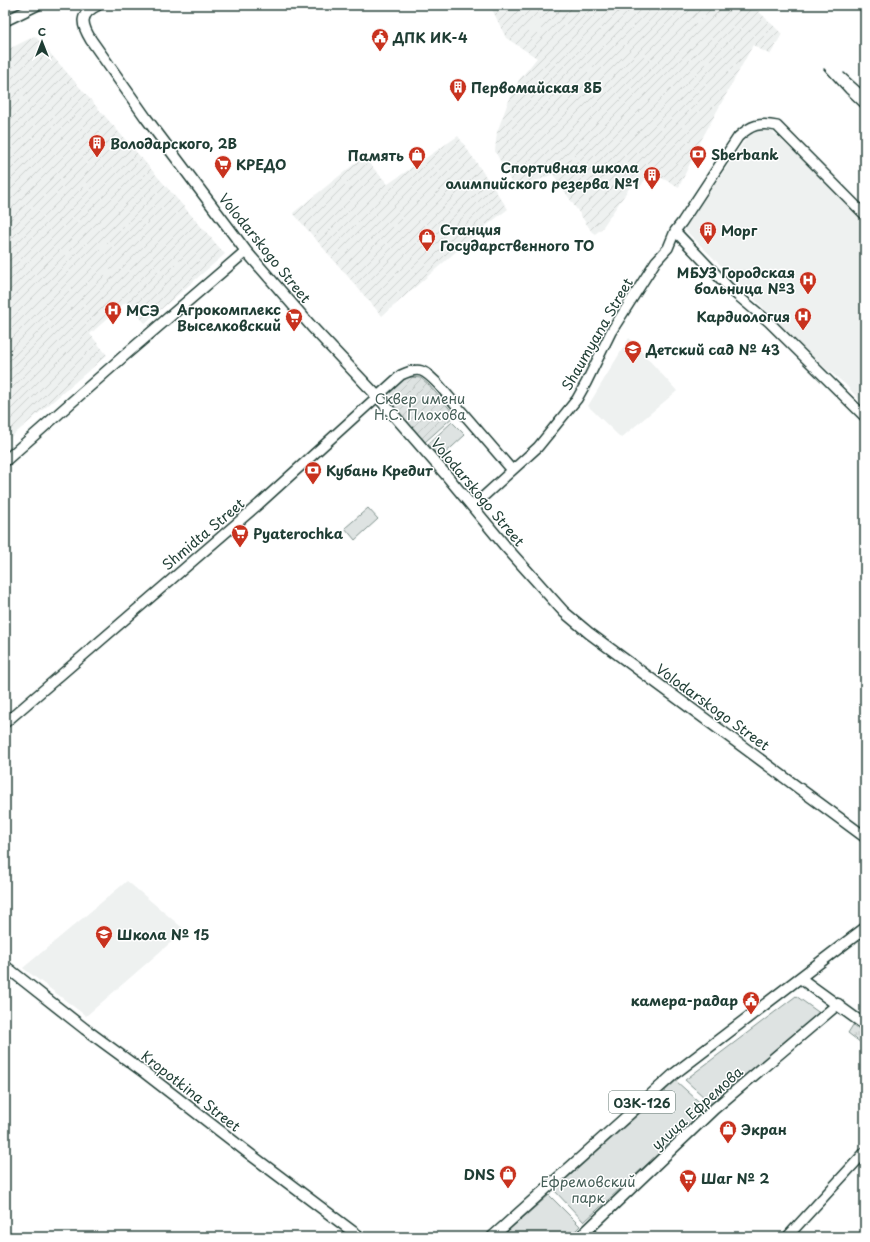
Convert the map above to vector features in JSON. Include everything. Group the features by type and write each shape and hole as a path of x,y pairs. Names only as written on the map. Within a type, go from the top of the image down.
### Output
{"main road":[{"name":"Volodarskogo Street","path":"98,5 85,14 83,19 84,30 146,118 246,251 312,327 377,396 473,506 505,546 568,617 865,837"},
{"path":"5,461 246,251"},
{"path":"865,928 800,978 865,1025"},
{"name":"Kropotkina Street","path":"5,966 85,1029 360,1237"},
{"name":"03К-126","path":"492,1237 674,1074 800,978"},
{"name":"улица Ефремова","path":"580,1237 714,1109 838,1004"}],"street":[{"name":"Shaumyana Street","path":"473,506 538,447 577,398 611,332 656,262 668,248 675,231 738,137 743,132 756,125 765,124 777,126 865,215"},
{"path":"675,231 732,290 769,322 865,417"},
{"name":"Shmidta Street","path":"5,723 259,504 401,375 411,370 426,372 512,470"},
{"path":"787,1237 865,1152"}],"shaded area":[{"path":"490,5 752,5 782,34 770,55 753,45 699,144 679,187 650,172 640,187 632,184 602,228 595,234 592,232 553,174 515,190 495,151 497,132 507,105 519,80 537,58 506,38"},
{"path":"35,36 225,254 145,323 126,302 90,334 107,355 5,442 5,51"},
{"name":"МБУЗ Городская больница №3","path":"765,125 865,219 865,406 845,384 818,362 684,229 753,129"},
{"path":"458,136 508,209 482,229 382,316 293,213 363,157 388,184"},
{"name":"Детский сад № 43","path":"629,338 677,391 621,438 588,406"},
{"name":"Школа № 15","path":"127,881 185,930 86,1016 23,968"}],"green space":[{"name":"Сквер имени Н.С. Плохова","path":"411,377 421,378 455,415 425,442 383,396 401,380"},
{"path":"452,422 465,435 440,458 428,444"},
{"path":"368,508 378,519 355,540 345,528"},
{"path":"796,996 821,1014 714,1106 685,1080"},
{"path":"853,1025 865,1035 865,1046 848,1033"},
{"name":"Ефремовский парк","path":"676,1081 707,1109 584,1222 554,1190"},
{"name":"Ефремовский парк","path":"549,1195 580,1226 569,1237 501,1237"}],"railway":[{"path":"5,15 26,5"},
{"path":"5,27 50,5"},
{"path":"824,69 865,111"},
{"path":"844,73 865,92"}],"place":[{"name":"ДПК ИК-4","path":"380,52"},
{"name":"Первомайская 8Б","path":"458,102"},
{"name":"Володарского, 2В","path":"97,158"},
{"name":"Sberbank","path":"698,169"},
{"name":"Память","path":"417,170"},
{"name":"КРЕДО","path":"223,179"},
{"name":"Спортивная школа олимпийского резерва №1","path":"652,190"},
{"name":"Морг","path":"708,245"},
{"name":"Станция Государственного ТО","path":"427,252"},
{"name":"МБУЗ Городская больница №3","path":"808,295"},
{"name":"МСЭ","path":"113,325"},
{"name":"Кардиология","path":"803,331"},
{"name":"Агрокомплекс Выселковский","path":"294,332"},
{"name":"Детский сад № 43","path":"633,364"},
{"name":"Кубань Кредит","path":"313,485"},
{"name":"Pyaterochka","path":"240,548"},
{"name":"Школа № 15","path":"104,949"},
{"name":"камера-радар","path":"751,1015"},
{"name":"Экран","path":"728,1144"},
{"name":"DNS","path":"508,1189"},
{"name":"Шаг № 2","path":"688,1193"}]}
